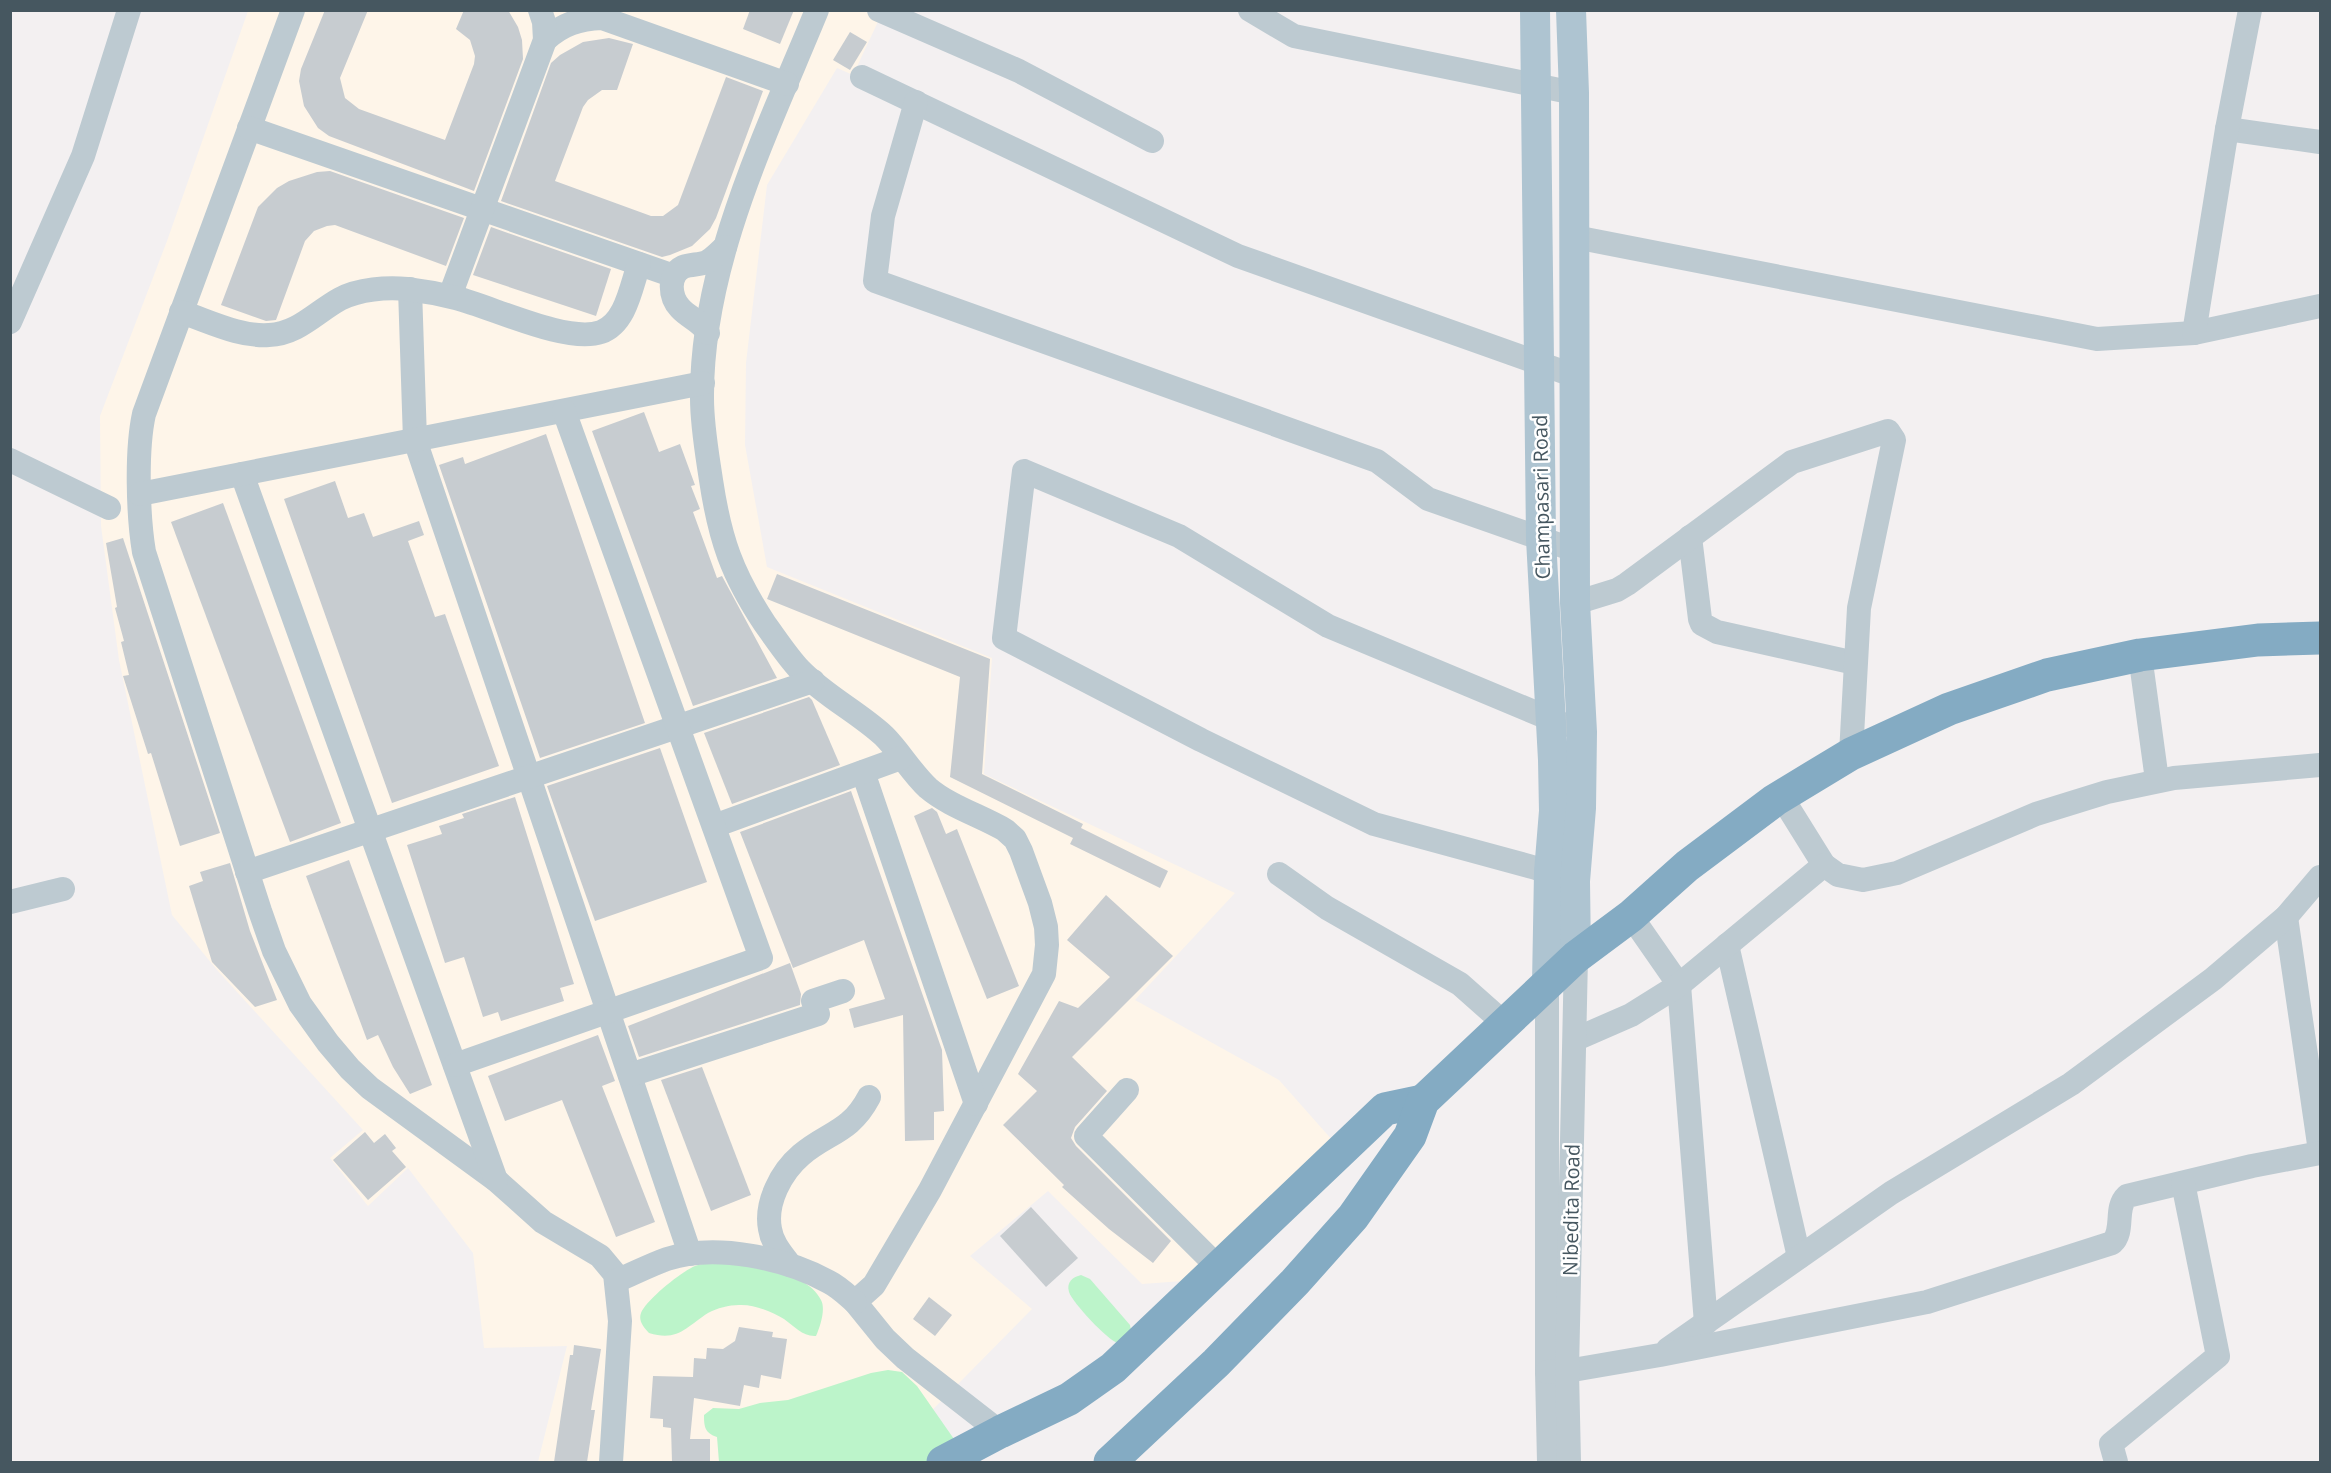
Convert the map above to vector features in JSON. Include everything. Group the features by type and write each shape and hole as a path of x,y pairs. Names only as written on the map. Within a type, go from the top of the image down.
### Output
{"highway":[{"path":"1110,1462 1216,1363 1295,1282 1353,1217 1410,1136 1423,1101 1576,957 1631,916 1688,866 1781,796 1851,754 1949,709 2036,679 2140,655 2258,640 2320,638"},
{"path":"943,1462 1069,1399 1113,1368 1385,1109 1423,1101"}],"main road":[{"name":"Champasari Road","path":"1535,10 1541,539 1552,719 1554,811 1562,877 1576,957"},
{"name":"Champasari Road","path":"1548,984 1562,877 1581,808 1582,732 1575,603 1575,237 1572,10"}],"street":[{"path":"10,322 83,156 129,10"},
{"path":"292,10 141,426 140,523 144,552 274,951 300,1004 328,1043 370,1088 496,1180 543,1222 600,1256 615,1274 620,1321 611,1462"},
{"path":"450,296 545,40 544,22 540,10"},
{"path":"818,10 744,185 725,247 708,333 703,383 704,428 723,545 746,595 800,670 885,737 931,790 997,825 1015,839 1040,903 1046,927 1047,961 1044,974 930,1190 874,1285 855,1302"},
{"path":"879,10 1019,71 1152,141"},
{"path":"1250,10 1294,36 1574,93"},
{"path":"2194,333 2227,129 2250,10"},
{"path":"545,40 572,22 600,14 787,84"},
{"path":"862,77 1238,256 1575,376"},
{"path":"916,102 883,216 875,281 1377,461 1428,499 1576,551"},
{"path":"249,128 674,276"},
{"path":"2227,129 2320,142"},
{"path":"1575,237 2097,339 2194,333 2320,306"},
{"path":"708,333 703,325 680,308 674,298 672,291 674,276 683,267 706,262 725,247"},
{"path":"181,312 238,332 270,336 284,333 304,324 341,298 381,289 410,289 450,296 572,334 599,333 611,327 621,316 639,264"},
{"path":"410,289 415,440 690,1254"},
{"path":"140,494 703,383"},
{"path":"455,1065 761,958 564,411"},
{"path":"1575,603 1622,587 1792,462 1888,431 1894,440 1861,596 1851,754"},
{"path":"10,460 109,508"},
{"path":"1562,877 1374,824 1201,740 1004,638 1024,471 1179,536 1328,626 1582,732"},
{"path":"242,474 496,1180"},
{"path":"1690,537 1702,624 1717,632 1856,663"},
{"path":"2140,655 2157,780"},
{"path":"247,872 813,681"},
{"path":"714,826 901,758"},
{"path":"1781,796 1824,865 1838,875 1863,880 1877,879 1897,873 2036,814 2107,792 2157,780 2320,765"},
{"path":"863,772 976,1104"},
{"path":"1576,1039 1631,1015 1678,985 1824,865"},
{"path":"1279,874 1327,908 1460,984 1504,1023"},
{"path":"1660,1355 1891,1193 2071,1084 2213,979 2286,917 2320,877"},
{"path":"10,902 63,889"},
{"path":"1631,916 1678,985 1706,1323"},
{"path":"1557,1371 1660,1355 1927,1302 2112,1243 2116,1239 2121,1203 2125,1197 2320,1152 2286,917"},
{"path":"1727,945 1799,1257"},
{"name":"Nibedita Road","path":"1549,1462 1557,1371 1576,1039 1576,957"},
{"name":"Nibedita Road","path":"1548,984 1557,1371 1569,1462"},
{"path":"630,1075 818,1014 813,1001 843,991"},
{"path":"1127,1090 1086,1136 1219,1268"},
{"path":"790,1265 773,1241 769,1228 773,1197 780,1181 784,1173 801,1155 850,1124 861,1113 869,1097"},
{"path":"2116,1462 2111,1444 2218,1356 2183,1183"},
{"path":"616,1281 668,1259 690,1254 729,1254 763,1258 790,1265 832,1283 855,1302 885,1339 905,1358 1000,1432"}],"shaded area":[{"path":"248,11 883,11 853,75 837,68 767,185 746,363 745,445 767,567 992,658 984,774 1235,893 1135,1000 1279,1080 1333,1141 1183,1281 1142,1284 1048,1191 970,1256 1032,1309 881,1462 538,1462 567,1346 484,1348 473,1253 408,1168 368,1206 330,1158 363,1130 217,970 172,915 119,660 101,526 100,416 167,241"}],"green space":[{"path":"713,1261 772,1270 802,1281 813,1289 821,1300 823,1308 816,1336 803,1333 768,1311 745,1305 715,1310 675,1334 667,1336 649,1333 640,1319 644,1307 673,1280 689,1269"},
{"path":"1081,1275 1090,1279 1130,1325 1131,1330 1118,1343 1099,1329 1069,1292 1069,1283"},
{"path":"888,1370 902,1372 917,1386 970,1462 719,1462 717,1437 706,1429 704,1423 704,1415 713,1408 739,1409 760,1403 788,1400 871,1373"}],"building":[{"path":"325,10 368,10 340,78 345,98 359,109 445,140 474,64 475,56 470,40 456,29 464,10 508,10 518,27 522,40 523,59 474,191 329,136 318,128 304,106 299,81 301,69"},
{"path":"750,10 794,10 780,44 743,29"},
{"path":"850,32 867,42 850,70 833,60"},
{"path":"609,38 633,44 617,90 602,90 588,100 583,107 555,181 651,216 663,216 678,205 726,77 763,91 710,229 692,246 670,255 662,257 501,201 551,63 583,42"},
{"path":"330,171 464,218 446,266 335,225 327,226 314,231 305,241 276,320 266,321 221,305 258,207 277,188 289,181 317,172"},
{"path":"491,227 611,269 596,316 473,275"},
{"path":"644,412 659,452 680,444 695,485 691,486 700,509 693,512 717,578 722,576 777,678 693,706 592,431"},
{"path":"546,434 645,723 540,758 439,465 463,457 465,464"},
{"path":"335,481 348,518 364,513 373,537 419,521 424,535 408,541 435,617 445,614 499,766 392,803 284,499"},
{"path":"223,503 341,823 290,842 171,522"},
{"path":"123,538 220,833 180,846 151,753 148,754 123,676 129,675 121,642 124,641 115,608 117,607 106,543"},
{"path":"777,574 990,659 982,774 1083,824 1081,828 1168,871 1160,888 1070,844 1073,838 950,777 960,677 767,599"},
{"path":"809,697 840,765 732,804 704,733"},
{"path":"660,748 707,882 595,921 547,786"},
{"path":"851,791 942,1050 944,1111 934,1112 934,1140 905,1141 903,1015 854,1028 849,1009 885,999 864,940 793,968 740,832"},
{"path":"515,797 574,984 560,988 564,1001 501,1021 498,1012 483,1017 464,957 445,963 407,845 442,834 439,826 464,818 462,814"},
{"path":"932,808 937,812 946,834 957,829 1019,986 987,999 914,816"},
{"path":"349,860 432,1085 410,1094 393,1067 378,1035 367,1040 306,876"},
{"path":"230,863 250,931 277,1000 255,1007 212,962 189,886 203,881 200,872"},
{"path":"1106,895 1173,956 1072,1057 1107,1091 1075,1127 1071,1138 1076,1146 1171,1241 1153,1263 1109,1229 1062,1187 1064,1185 1003,1125 1037,1091 1018,1074 1059,1001 1078,1008 1110,977 1067,940"},
{"path":"790,963 801,994 800,1005 639,1057 628,1026"},
{"path":"598,1035 615,1081 602,1086 655,1222 616,1237 562,1100 505,1121 488,1076"},
{"path":"702,1067 751,1195 711,1211 661,1080"},
{"path":"365,1132 374,1143 385,1134 396,1148 392,1151 406,1167 368,1200 333,1160"},
{"path":"1031,1207 1078,1258 1046,1287 1000,1236"},
{"path":"929,1297 952,1315 935,1336 913,1319"},
{"path":"739,1327 773,1332 772,1337 787,1339 781,1379 761,1375 759,1388 744,1385 740,1406 694,1398 690,1439 710,1439 710,1462 672,1462 671,1428 663,1427 663,1419 650,1418 653,1376 693,1377 694,1358 706,1359 707,1348 723,1349 735,1341"},
{"path":"574,1345 601,1349 591,1410 595,1410 587,1462 554,1462 570,1355 573,1355"}]}
